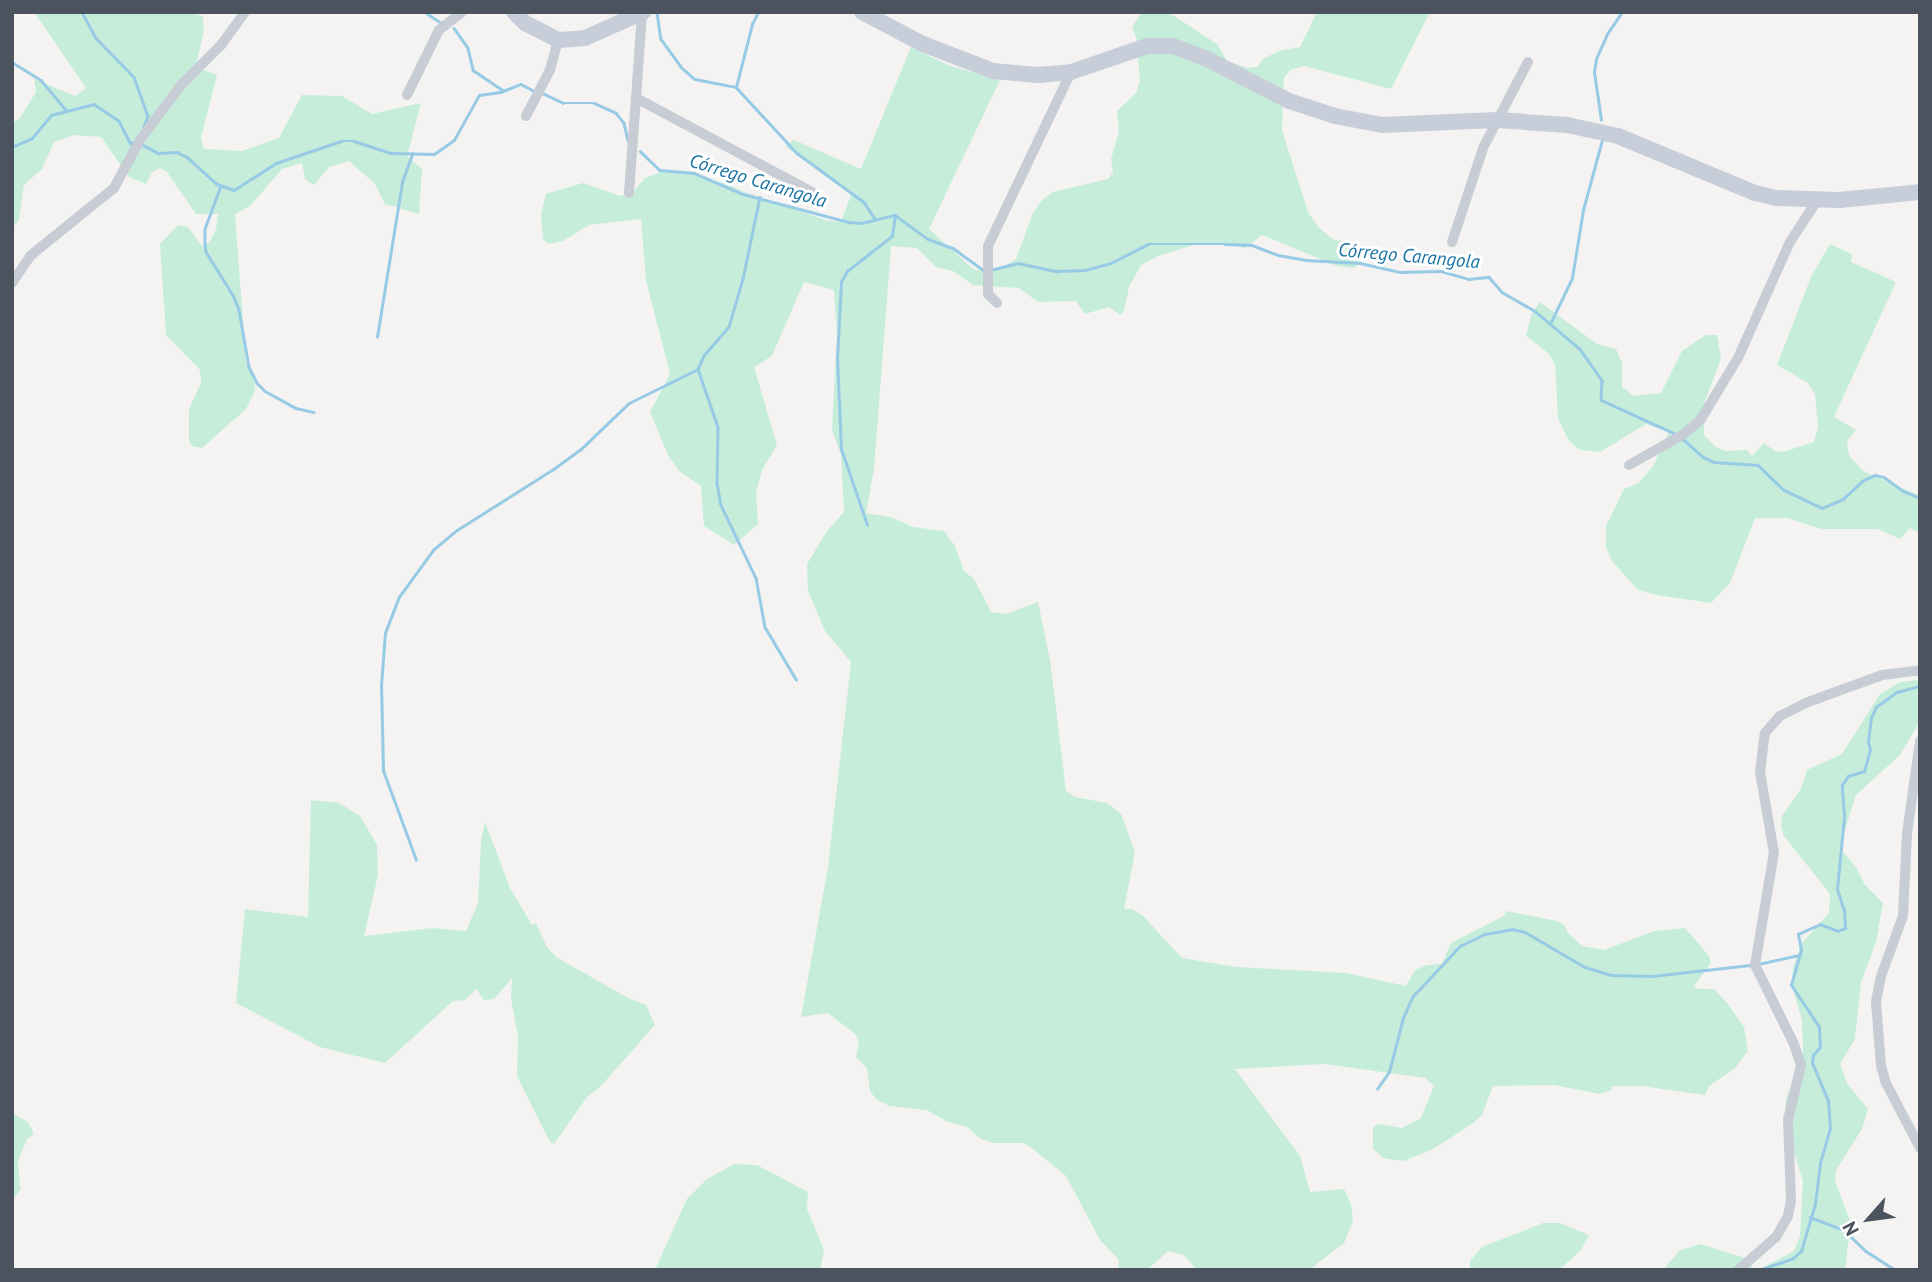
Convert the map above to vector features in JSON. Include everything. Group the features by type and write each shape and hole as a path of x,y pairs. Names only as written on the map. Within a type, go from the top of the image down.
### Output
{"street":[{"path":"12,283 30,256 114,188 138,144 181,85 221,45 245,12"},
{"path":"407,95 439,30 461,12"},
{"path":"514,12 525,23 558,40 585,38 642,12 629,193"},
{"path":"862,12 923,44 993,71 1038,75 1071,72 1159,44 1186,50 1280,97 1335,116 1382,125 1497,120 1537,121 1592,130 1640,145 1755,193 1776,198 1818,199 1920,192"},
{"path":"526,116 550,71 558,40"},
{"path":"1452,242 1472,178 1497,120 1528,62"},
{"path":"997,303 988,294 988,246 1071,72"},
{"path":"636,98 816,194"},
{"path":"1629,465 1679,436 1706,412 1738,358 1784,254 1818,199"},
{"path":"1738,1270 1776,1237 1788,1216 1791,1200 1788,1120 1801,1066 1790,1034 1755,965 1773,853 1759,772 1765,733 1780,716 1808,702 1882,675 1920,670"},
{"path":"1920,741 1907,834 1903,916 1881,976 1877,1002 1884,1075 1920,1148"}],"green space":[{"path":"34,12 192,12 203,17 204,30 197,62 199,68 217,75 201,138 204,149 242,151 279,138 302,95 342,96 372,114 421,103 407,156 422,169 419,214 385,204 375,184 349,161 329,167 314,185 305,179 302,163 282,169 250,206 235,214 246,362 254,377 255,391 246,409 202,448 192,446 189,441 189,409 201,383 200,370 166,335 160,244 178,225 188,227 202,246 209,243 216,230 218,214 196,214 167,172 160,168 152,172 146,184 129,177 101,137 74,135 54,142 42,169 24,185 19,220 12,228 12,123 20,118 36,92 34,79 75,96 86,88"},
{"path":"1142,12 1165,12 1174,16 1217,44 1227,61 1248,68 1257,67 1263,59 1279,51 1300,47 1317,12 1430,12 1391,89 1304,66 1290,70 1284,78 1282,130 1308,212 1318,227 1334,240 1361,244 1369,253 1354,268 1337,266 1262,235 1245,248 1221,243 1200,243 1158,256 1141,265 1129,287 1124,311 1120,315 1109,307 1085,314 1076,301 1038,302 1019,288 973,285 953,271 936,267 917,248 891,246 874,469 866,513 890,517 913,527 944,531 955,546 964,571 974,579 991,612 1006,614 1038,602 1050,660 1066,791 1075,797 1107,803 1121,814 1135,852 1124,909 1132,909 1143,916 1182,958 1236,967 1346,973 1406,986 1415,970 1427,965 1442,964 1451,943 1504,916 1506,911 1557,921 1565,926 1568,933 1582,946 1604,950 1654,931 1685,928 1709,956 1711,963 1694,986 1698,989 1714,989 1728,1004 1744,1027 1748,1051 1735,1068 1709,1086 1705,1095 1641,1086 1613,1086 1611,1090 1600,1094 1554,1085 1493,1086 1482,1115 1473,1123 1433,1149 1404,1161 1383,1158 1373,1148 1373,1128 1378,1124 1402,1128 1421,1118 1434,1086 1425,1078 1325,1064 1235,1069 1300,1156 1310,1192 1344,1189 1351,1204 1353,1221 1344,1243 1309,1270 1197,1270 1184,1255 1168,1251 1147,1270 1118,1270 1119,1260 1100,1240 1066,1176 1033,1149 1024,1143 993,1143 981,1139 967,1127 948,1122 927,1110 889,1106 876,1099 870,1091 867,1068 856,1057 859,1042 855,1034 828,1013 801,1017 828,867 851,662 825,631 808,591 807,564 827,531 844,512 841,455 832,430 837,334 834,290 804,282 772,356 754,367 777,445 762,470 756,492 758,524 734,545 704,526 701,486 679,471 668,455 650,412 670,374 646,280 641,219 589,225 563,241 548,244 543,239 541,215 546,194 583,183 620,196 633,192 645,178 664,171 687,171 715,183 725,182 742,191 826,220 841,222 851,195 785,146 794,140 861,169 911,47 950,66 1000,80 929,229 973,269 988,272 1003,267 1016,259 1032,215 1041,201 1053,192 1108,179 1113,172 1111,159 1119,132 1117,111 1136,93 1140,81 1136,37 1132,27"},
{"path":"1830,244 1852,254 1851,262 1896,282 1834,417 1856,430 1847,441 1849,455 1863,471 1920,496 1920,533 1910,528 1900,539 1878,529 1822,529 1787,518 1755,518 1730,583 1711,603 1638,590 1612,561 1606,547 1606,526 1624,489 1639,483 1653,466 1669,432 1646,424 1600,452 1580,450 1569,441 1558,418 1555,364 1548,353 1526,336 1532,313 1540,302 1597,344 1616,349 1622,363 1622,387 1634,396 1661,393 1682,351 1706,335 1717,335 1721,358 1704,404 1704,435 1716,447 1725,451 1747,450 1752,456 1764,443 1776,452 1786,451 1814,442 1818,427 1815,394 1808,383 1777,365 1811,277"},
{"path":"1920,680 1920,721 1900,755 1856,795 1841,842 1843,852 1856,867 1865,885 1883,903 1876,942 1861,982 1855,1039 1840,1064 1848,1085 1868,1109 1862,1129 1836,1170 1835,1181 1850,1221 1846,1266 1843,1270 1758,1270 1794,1251 1800,1236 1803,1181 1785,1124 1786,1099 1803,1054 1802,1020 1792,986 1793,968 1801,944 1829,913 1830,894 1784,836 1782,816 1801,789 1807,770 1842,754 1880,694 1900,682"},
{"path":"311,800 339,803 360,816 377,845 378,875 364,936 432,928 466,931 478,903 481,842 485,822 510,888 532,925 536,923 547,947 556,957 628,998 646,1005 655,1025 600,1087 587,1097 554,1144 550,1142 517,1076 518,1037 511,998 512,978 494,999 484,1000 476,989 465,1000 453,1001 385,1063 320,1047 236,1003 245,909 308,917"},
{"path":"12,1113 28,1122 34,1134 27,1139 18,1161 22,1187 12,1201"},
{"path":"734,1164 757,1165 808,1192 807,1209 824,1250 820,1270 655,1270 687,1199 707,1179"},
{"path":"1543,1223 1560,1223 1589,1235 1581,1250 1559,1270 1470,1270 1470,1261 1482,1247"},
{"path":"1700,1244 1745,1258 1755,1270 1663,1270 1679,1251"}],"waterway":[{"path":"82,12 96,38 134,77 148,116 144,127"},
{"path":"425,12 440,22"},
{"path":"657,12 661,39 681,67 695,79 736,87 797,153 864,202 875,219"},
{"path":"736,87 752,24 758,12"},
{"path":"1601,120 1594,72 1596,59 1607,34 1622,12"},
{"path":"454,28 468,48 473,70 504,91"},
{"path":"12,62 41,80 66,110"},
{"name":"Córrego Carangola","path":"143,145 158,153 177,152 187,157 217,184 234,190 276,163 341,141 354,141 392,153 434,154 454,140 479,95 500,92 521,84 534,91"},
{"name":"Córrego Carangola","path":"542,93 563,103 594,103 616,113 624,123 628,141"},
{"name":"Córrego Carangola","path":"12,147 32,138 51,115 94,104 119,121 130,143 133,142"},
{"path":"1550,324 1572,278 1583,210 1602,140"},
{"name":"Córrego Carangola","path":"640,151 660,170 694,173 743,194 849,222 862,223 895,215"},
{"path":"377,337 402,182 412,154"},
{"path":"221,186 205,229 206,252 233,295 239,310 249,367 257,383 265,391 296,408 314,412"},
{"path":"760,197 743,279 729,327 704,356 698,369 718,427 717,483 721,505 756,578 765,627 796,679"},
{"name":"Córrego Carangola","path":"895,215 928,239 953,248 983,270"},
{"path":"867,525 841,449 837,359 841,282 847,271 892,236 895,215"},
{"name":"Córrego Carangola","path":"990,270 1018,263 1057,271 1085,270 1111,263 1148,244 1225,244 1252,245 1278,255 1305,260 1360,263 1400,272 1441,271 1469,279 1489,277 1502,292 1535,311 1580,349 1602,381 1601,400 1678,435"},
{"path":"416,860 383,771 381,686 385,633 399,597 433,550 457,530 581,449 629,403 698,369"},
{"name":"Córrego Carangola","path":"1683,439 1703,457 1714,462 1758,465 1784,490 1822,508 1843,499 1862,481 1875,475 1884,477 1903,491 1920,498"},
{"path":"1759,1270 1793,1258 1801,1251 1815,1204 1820,1163 1830,1129 1828,1101 1812,1063 1813,1055 1820,1047 1819,1027 1791,985 1801,950 1798,934 1820,924 1838,931 1845,928 1844,911 1837,889 1844,817 1842,785 1848,776 1864,771 1870,750 1868,742 1871,718 1876,707 1897,692 1920,686"},
{"path":"1377,1089 1389,1072 1403,1018 1413,996 1460,946 1485,934 1512,929 1525,932 1585,967 1611,975 1652,976 1752,965"},
{"path":"1758,964 1799,955"},
{"path":"1810,1217 1844,1230 1866,1251 1895,1270"}]}
